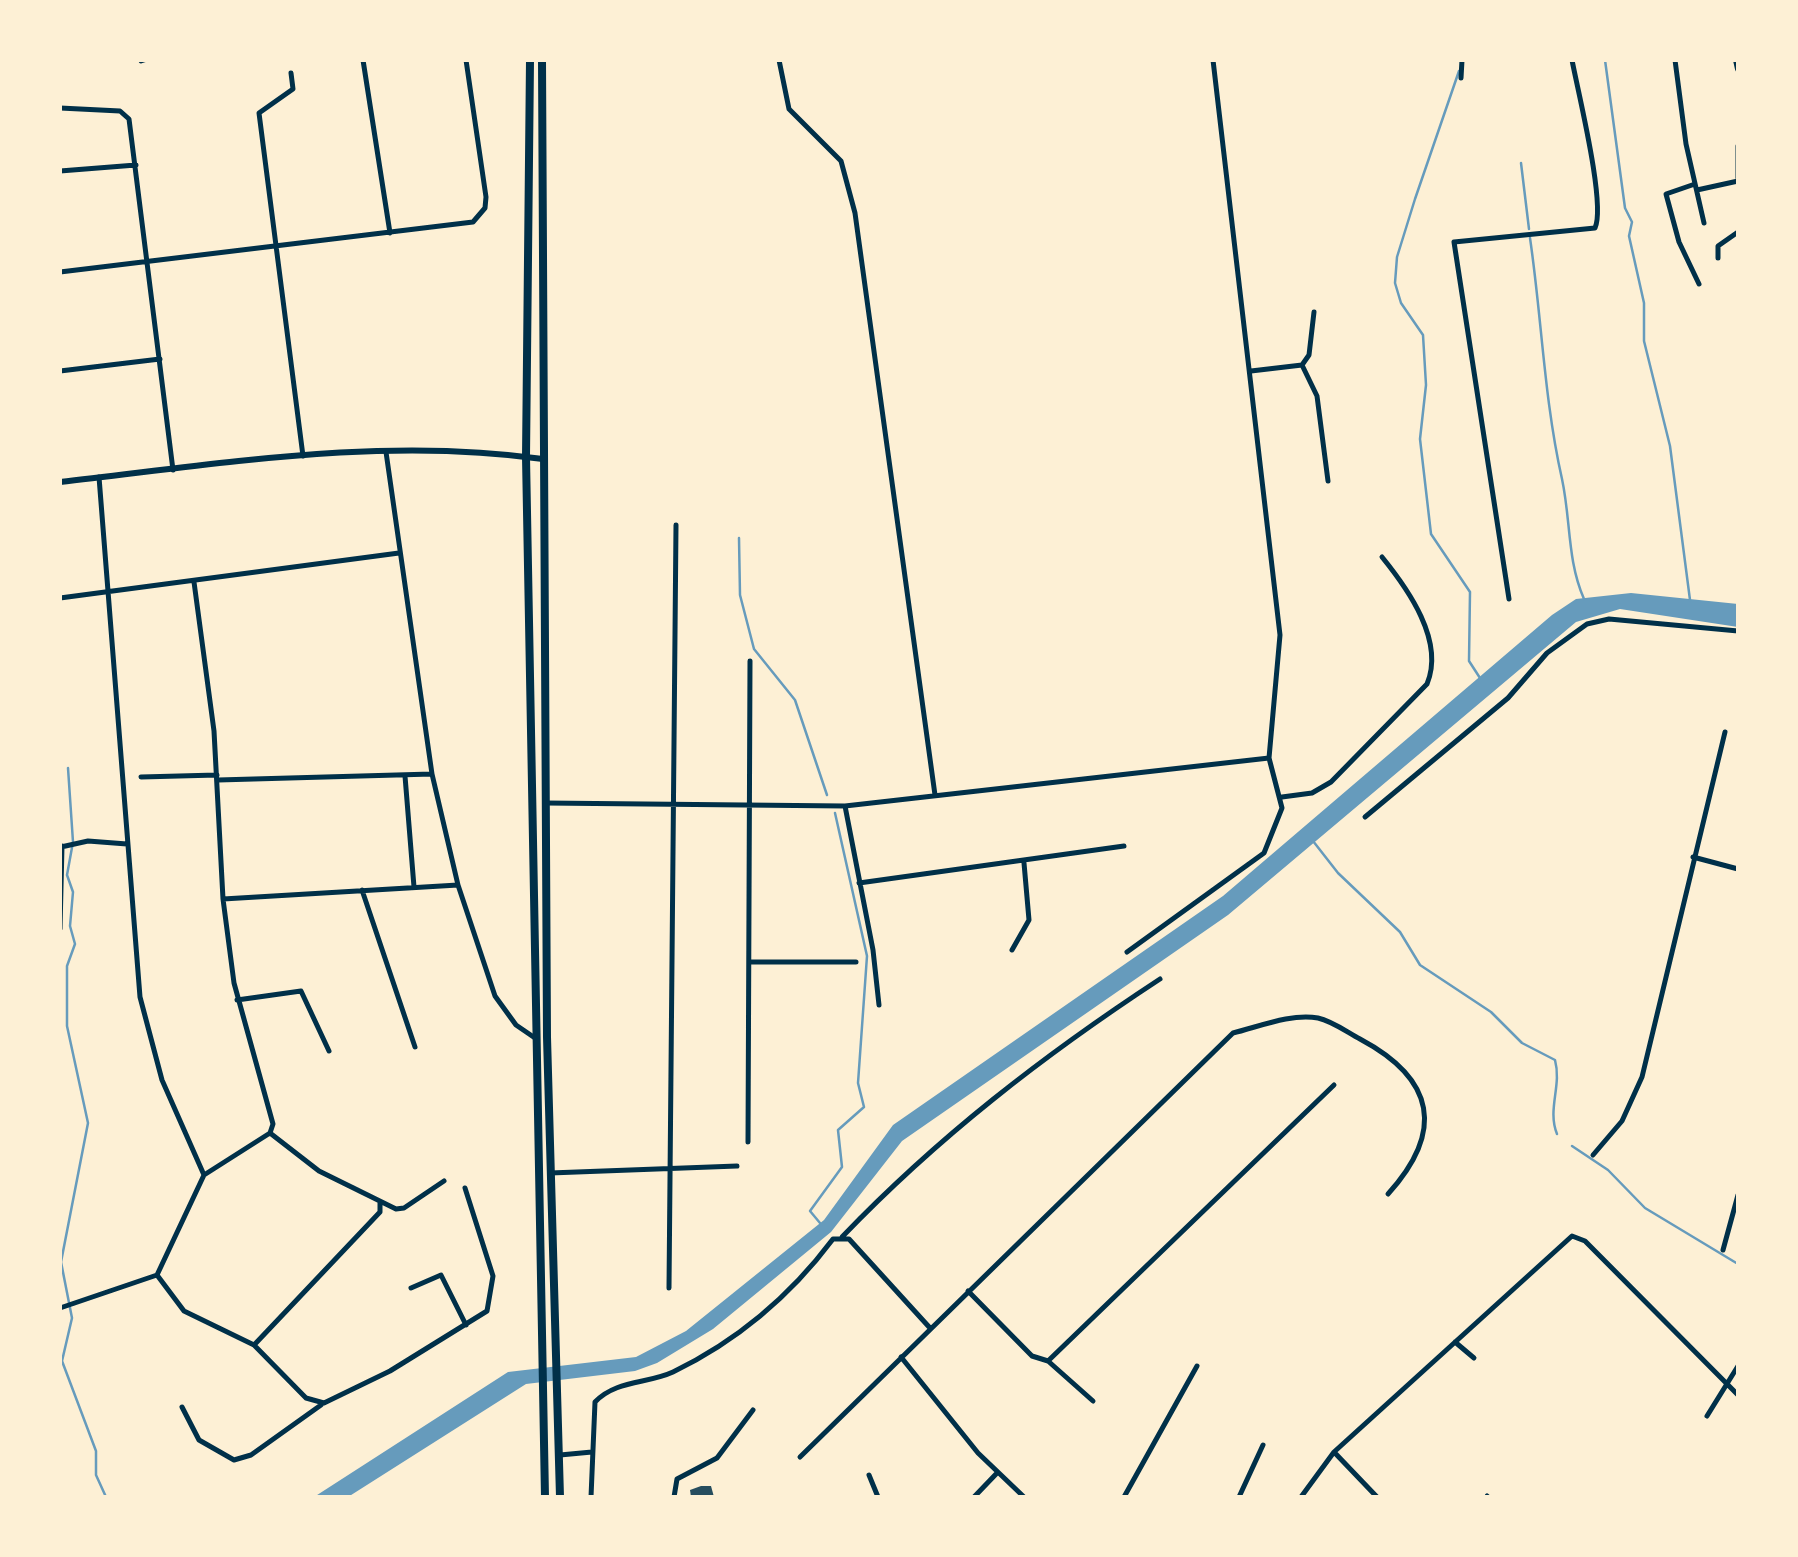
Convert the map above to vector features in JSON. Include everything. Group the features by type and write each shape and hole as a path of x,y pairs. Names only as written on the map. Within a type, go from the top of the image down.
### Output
{"main road":[{"path":"530,60 526,456 545,1497"},
{"path":"542,60 550,1174 560,1497"}],"street":[{"path":"362,60 390,233"},
{"path":"60,272 473,222 485,208 486,198 466,60"},
{"path":"779,60 789,109 842,161 855,214 935,795"},
{"path":"1127,952 1264,853 1273,840 1282,797 1269,758 1280,635 1213,60"},
{"path":"1462,60 1462,78"},
{"path":"1509,599 1453,246 1459,239 1595,228 1598,217 1594,183 1572,60"},
{"path":"1676,60 1704,223"},
{"path":"1736,60 1738,69"},
{"path":"290,74 293,89 260,113 303,456"},
{"path":"60,108 120,111 132,129 173,470"},
{"path":"1699,284 1679,242 1666,194 1738,180 1738,146"},
{"path":"60,172 136,165"},
{"path":"1718,258 1718,246 1738,232"},
{"path":"1251,370 1302,365 1309,356 1314,312"},
{"path":"60,372 160,359"},
{"path":"1302,365 1317,396 1328,481"},
{"path":"385,448 432,774 458,885 495,996 516,1025 535,1038"},
{"path":"60,482 385,448 543,459"},
{"path":"99,477 111,592 137,972 148,1036 162,1080 204,1174"},
{"path":"670,1288 676,525"},
{"path":"60,598 399,552"},
{"path":"1282,797 1312,793 1331,782 1427,684 1432,672 1424,625 1406,587 1382,557"},
{"path":"62,1307 157,1275 204,1174 270,1134 273,1119 236,1000 223,899 218,777 194,582"},
{"path":"1365,817 1508,698 1547,654 1587,624 1609,619 1738,631"},
{"path":"748,1142 750,662"},
{"path":"1593,1155 1622,1121 1642,1077 1692,856 1725,732"},
{"path":"546,803 845,806 1269,758"},
{"path":"141,777 432,774"},
{"path":"405,775 414,887"},
{"path":"845,806 874,950 879,1005"},
{"path":"60,929 61,847 88,841 127,844"},
{"path":"859,883 1024,863 1124,846"},
{"path":"1692,856 1738,869"},
{"path":"1012,950 1030,920 1024,863"},
{"path":"223,899 458,885"},
{"path":"362,890 415,1048"},
{"path":"749,962 856,962"},
{"path":"592,1497 595,1402 604,1392 672,1373 754,1324 834,1239 842,1237 899,1178 981,1106 1160,979"},
{"path":"236,1000 301,991 307,996 329,1051"},
{"path":"800,1457 1229,1036 1294,1018 1319,1018 1378,1048 1423,1097 1425,1135 1406,1174 1388,1194"},
{"path":"1048,1361 1334,1084"},
{"path":"270,1134 318,1172 380,1203 404,1208 444,1181"},
{"path":"550,1174 736,1166"},
{"path":"182,1407 199,1440 234,1460 251,1455 324,1403 390,1371 487,1311 494,1276 465,1188"},
{"path":"1722,1250 1738,1196"},
{"path":"254,1346 380,1212 380,1203"},
{"path":"1301,1497 1334,1452 1564,1240 1578,1236 1738,1395"},
{"path":"842,1237 878,1268 930,1328"},
{"path":"157,1275 184,1311 254,1346 306,1398 324,1403"},
{"path":"411,1288 441,1275 466,1325"},
{"path":"968,1291 1032,1356 1048,1361 1094,1401"},
{"path":"1455,1342 1474,1358"},
{"path":"902,1357 997,1473 1024,1497"},
{"path":"1124,1497 1196,1366"},
{"path":"1706,1416 1738,1366"},
{"path":"674,1497 677,1478 717,1458 753,1410"},
{"path":"1239,1497 1263,1445"},
{"path":"558,1456 592,1452"},
{"path":"1334,1452 1377,1497"},
{"path":"974,1497 997,1473"},
{"path":"869,1475 878,1497"}],"water":[{"path":"1631,593 1738,604 1738,627 1620,609 1576,622 1228,915 902,1141 831,1232 713,1329 657,1363 635,1371 526,1384 348,1497 314,1497 508,1372 636,1357 686,1331 824,1220 893,1125 1223,896 1552,615 1576,599"}],"building":[{"path":"711,1486 714,1497 691,1497 690,1490"}],"waterway":[{"path":"1605,60 1625,208 1632,222 1629,236 1644,303 1644,341 1670,446 1690,600"},
{"path":"1459,71 1397,257 1395,283 1401,303 1423,335 1426,385 1420,439 1431,534 1470,592 1469,661 1480,678"},
{"path":"1521,163 1529,229"},
{"path":"1530,238 1551,419 1572,555 1584,599"},
{"path":"739,538 740,595 754,649 795,700 827,795"},
{"path":"68,768 73,842 67,875 73,892 70,926 75,944 67,966 67,1026 88,1123 61,1262 72,1318 62,1361 96,1451 96,1475 106,1497"},
{"path":"820,1223 810,1211 842,1167 838,1130 864,1107 858,1083 867,956 835,813"},
{"path":"1313,841 1338,873 1400,932 1420,965 1491,1012 1522,1043 1555,1060 1553,1116 1557,1134"},
{"path":"1572,1146 1608,1170 1645,1208 1738,1264"}]}
